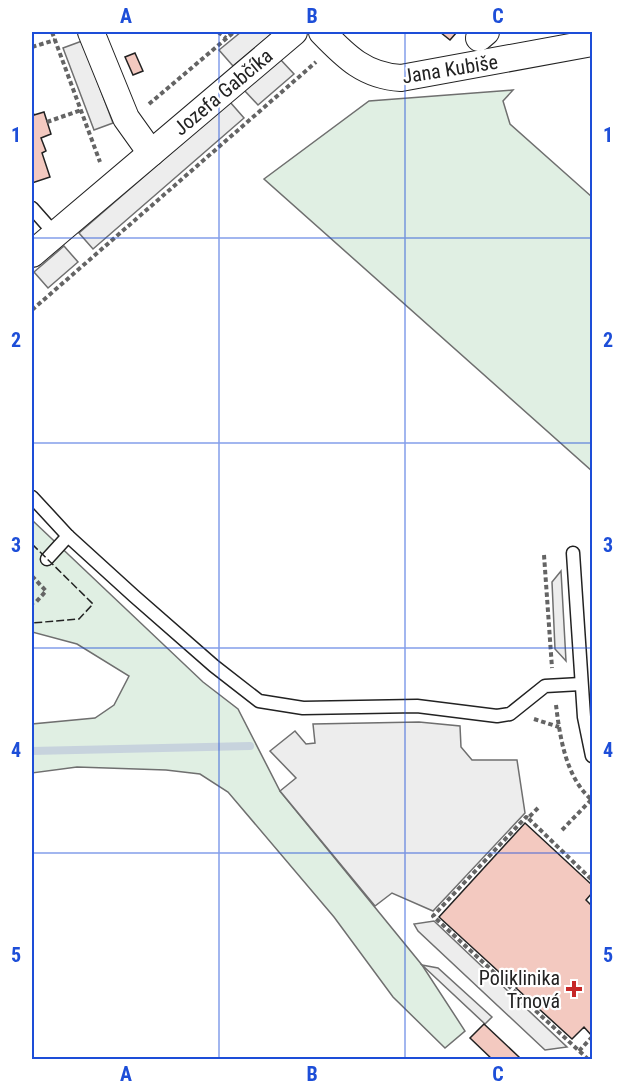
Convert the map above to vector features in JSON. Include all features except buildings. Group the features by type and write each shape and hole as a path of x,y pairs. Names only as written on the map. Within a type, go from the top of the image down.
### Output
{"street":[{"path":"91,32 128,122 151,153"},
{"name":"Jozefa Gabčíka","path":"32,254 294,32"},
{"name":"Jana Kubiše","path":"329,38 355,65 370,73 401,78 423,77 592,43"}],"lane":[{"path":"32,207 55,234"},
{"path":"32,497 68,536 214,666 259,701 303,708 417,706 496,716 510,714 545,686 581,684"},
{"path":"47,559 68,536"},
{"path":"573,553 584,717 592,756"}],"path":[{"path":"52,32 103,170"},
{"path":"218,32 226,38"},
{"path":"128,122 234,32"},
{"path":"32,310 329,38"},
{"path":"32,47 55,40"},
{"path":"47,123 81,110"},
{"path":"32,576 46,591 36,602 32,603"},
{"path":"562,830 592,799"},
{"path":"528,818 538,808"},
{"path":"589,1059 433,916 525,816 592,880"},
{"path":"579,1051 592,1037"}],"green space":[{"path":"513,90 503,101 510,124 592,197 592,471 264,179 369,101"},
{"path":"32,520 203,682 238,709 280,791 422,965 465,1031 445,1048 393,997 334,917 228,792 200,774 166,770 77,767 32,773 32,724 95,718 114,705 129,676 77,644 32,632"}],"shaded area":[{"path":"241,32 274,32 233,66 219,50"},
{"path":"82,41 113,123 94,130 63,48"},
{"path":"280,59 294,74 258,105 244,90"},
{"path":"230,102 244,118 93,249 79,233"},
{"path":"64,246 78,262 48,288 34,272"},
{"path":"561,571 566,661 555,649 552,582"},
{"path":"419,722 460,726 461,747 472,760 517,760 525,813 433,911 392,893 375,906 280,791 296,778 270,751 295,731 306,744 315,743 313,724"},
{"path":"434,921 567,1047 545,1050 418,931 414,924"},
{"path":"422,965 438,968 492,1017 485,1024"}],"waterway":[{"path":"32,751 250,746"}],"fence":[{"path":"32,544 93,604 79,619 32,623"}],"place":[{"name":"Poliklinika Trnová","path":"574,989"}]}
